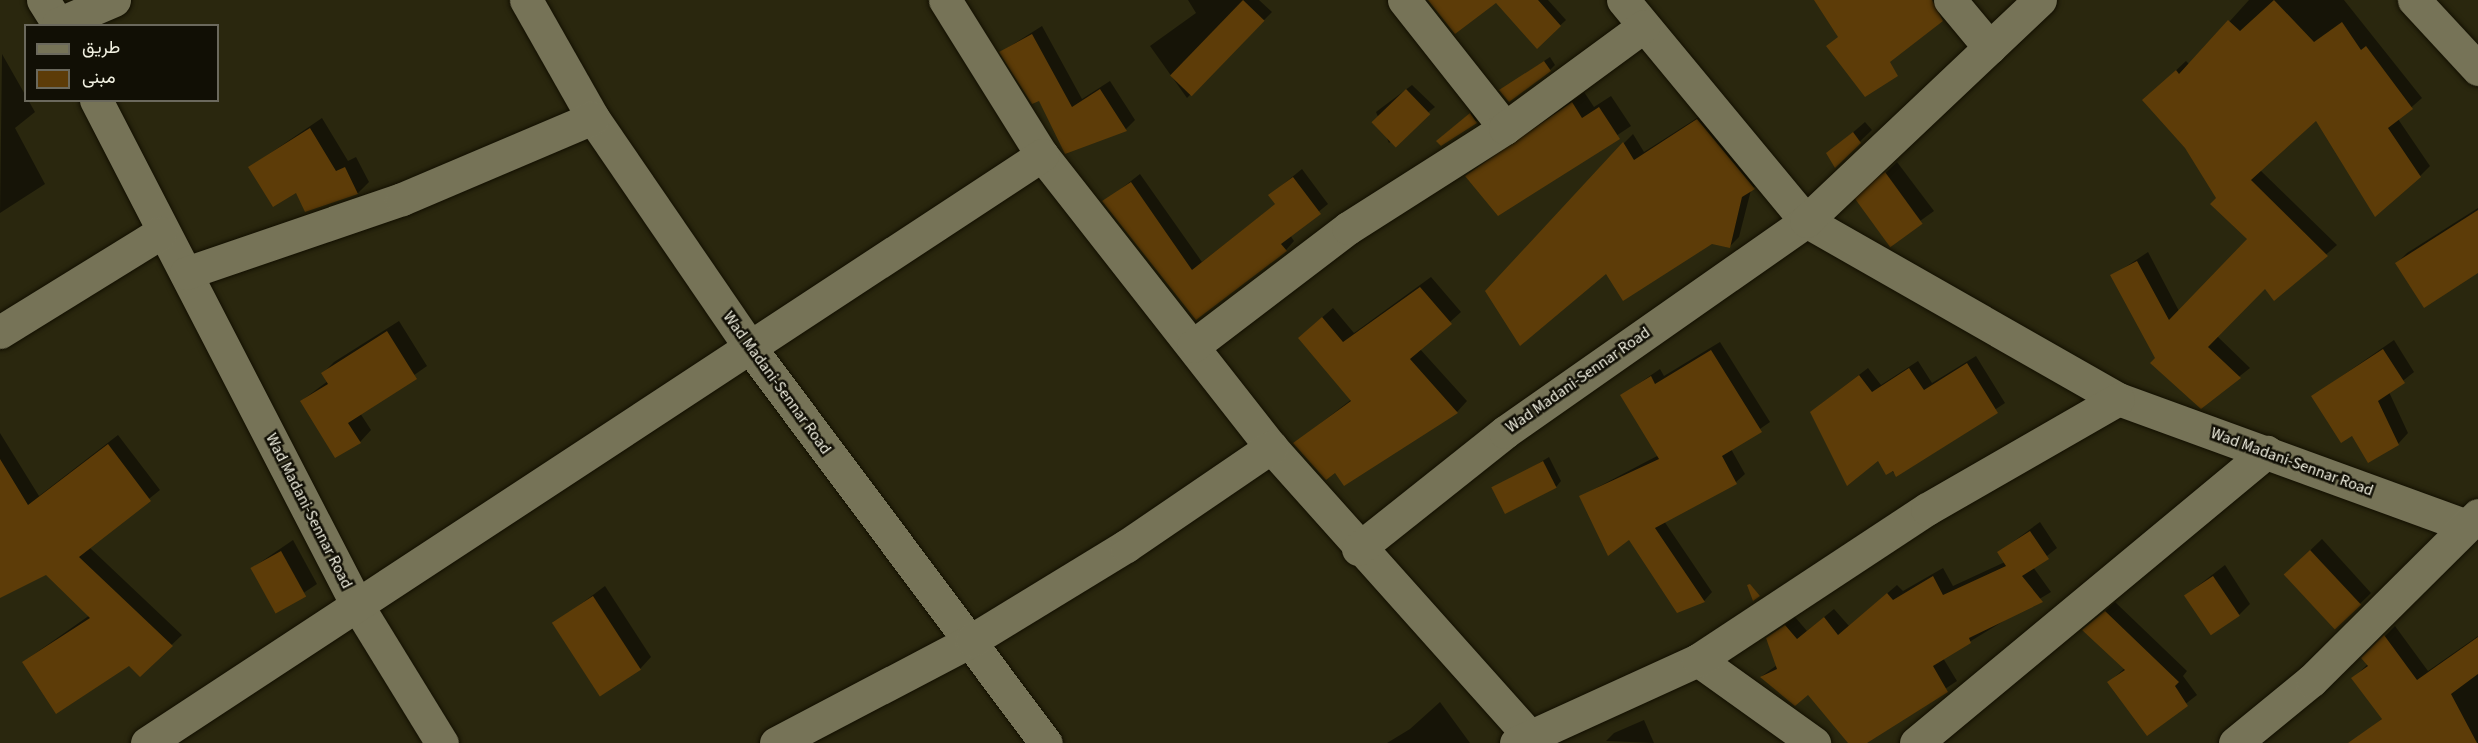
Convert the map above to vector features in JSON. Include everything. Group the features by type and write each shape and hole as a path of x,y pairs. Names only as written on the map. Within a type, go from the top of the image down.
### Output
{"street":[{"path":"53,16 114,0"},
{"name":"Wad Madani-Sennar Road","path":"526,0 593,118 751,349 972,640 1046,743"},
{"path":"945,0 1041,155 1271,447 1522,738 1698,660 1927,509 2118,399"},
{"path":"1404,0 1505,128"},
{"name":"Wad Madani-Sennar Road","path":"1623,0 1806,221 2118,399 2472,521 2312,680 2235,743"},
{"path":"1950,0 1990,48"},
{"name":"Wad Madani-Sennar Road","path":"1358,549 1505,432 1806,221 2040,0"},
{"path":"2414,0 2478,69"},
{"path":"1192,346 1348,228 1505,128 1644,26"},
{"name":"Wad Madani-Sennar Road","path":"97,102 160,233 186,273 357,605 442,743"},
{"path":"186,273 402,199 593,118"},
{"path":"147,743 751,349 1041,155"},
{"path":"0,332 160,233"},
{"path":"776,743 972,640 1126,546 1271,447"},
{"path":"1916,743 2267,452"},
{"path":"1698,660 1814,743"}],"building":[{"path":"1243,0 1265,21 1192,96 1170,76"},
{"path":"1428,0 1538,0 1561,26 1537,49 1496,3 1455,34"},
{"path":"1814,0 1932,0 1943,21 1890,62 1898,76 1865,97 1826,46 1838,37"},
{"path":"2274,0 2314,42 2342,22 2361,50 2366,46 2413,109 2388,128 2421,177 2375,217 2316,121 2251,180 2328,256 2274,301 2265,289 2208,347 2241,378 2201,409 2150,363 2155,358 2110,275 2137,261 2169,320 2247,239 2210,204 2216,198 2185,148 2142,100 2176,70 2179,74 2228,20 2240,31"},
{"path":"1032,34 1072,107 1100,89 1127,131 1065,154 1039,101 1032,104 999,52"},
{"path":"1544,61 1551,71 1509,102 1499,90"},
{"path":"1406,89 1430,114 1396,148 1371,122"},
{"path":"1572,102 1582,118 1599,107 1620,139 1498,216 1465,176"},
{"path":"1470,113 1477,123 1441,146 1436,141"},
{"path":"1697,119 1755,189 1742,197 1730,248 1712,244 1623,301 1606,274 1520,346 1485,291 1623,142 1634,160"},
{"path":"310,128 336,171 345,167 358,194 305,212 296,193 273,207 248,167"},
{"path":"1853,132 1861,143 1835,168 1826,153"},
{"path":"1885,172 1923,224 1890,247 1853,196"},
{"path":"1293,177 1321,214 1281,244 1287,251 1196,320 1102,201 1131,182 1192,270 1275,204 1268,195"},
{"path":"2478,210 2478,273 2424,308 2395,263"},
{"path":"1420,287 1452,324 1410,359 1458,413 1344,486 1335,473 1326,480 1293,443 1351,401 1298,338 1322,317 1343,342"},
{"path":"387,331 417,379 348,423 361,443 335,458 300,401 328,384 321,373"},
{"path":"2383,349 2405,383 2378,401 2399,445 2368,463 2352,436 2341,443 2311,396"},
{"path":"1711,350 1762,432 1722,456 1737,484 1655,528 1705,602 1677,613 1629,540 1608,556 1579,496 1659,459 1620,395 1651,376 1655,384"},
{"path":"1967,363 1998,413 1896,477 1893,471 1886,475 1878,461 1847,486 1810,412 1859,375 1872,392 1909,368 1924,390"},
{"path":"108,444 151,501 79,557 173,646 140,677 129,666 56,714 22,662 90,618 46,575 0,598 0,459 28,505"},
{"path":"1543,461 1557,488 1505,514 1491,487"},
{"path":"2030,531 2049,559 2022,576 2043,602 1969,638 1971,643 1933,666 1948,692 1867,743 1848,743 1808,695 1795,706 1760,677 1777,669 1766,638 1785,625 1797,639 1824,617 1838,635 1887,593 1893,600 1933,576 1943,595 2006,566 1997,552"},
{"path":"2310,550 2361,605 2335,629 2284,575"},
{"path":"281,551 306,596 276,613 250,568"},
{"path":"2213,576 2240,616 2211,635 2184,596"},
{"path":"1750,584 1760,596 1753,601 1747,585"},
{"path":"593,596 641,670 600,696 552,623"},
{"path":"2105,611 2179,682 2175,686 2188,706 2147,736 2107,682 2125,670 2082,630"},
{"path":"2384,635 2417,680 2478,637 2478,674 2451,694 2477,743 2348,743 2382,719 2351,678 2368,666 2361,658"}]}
